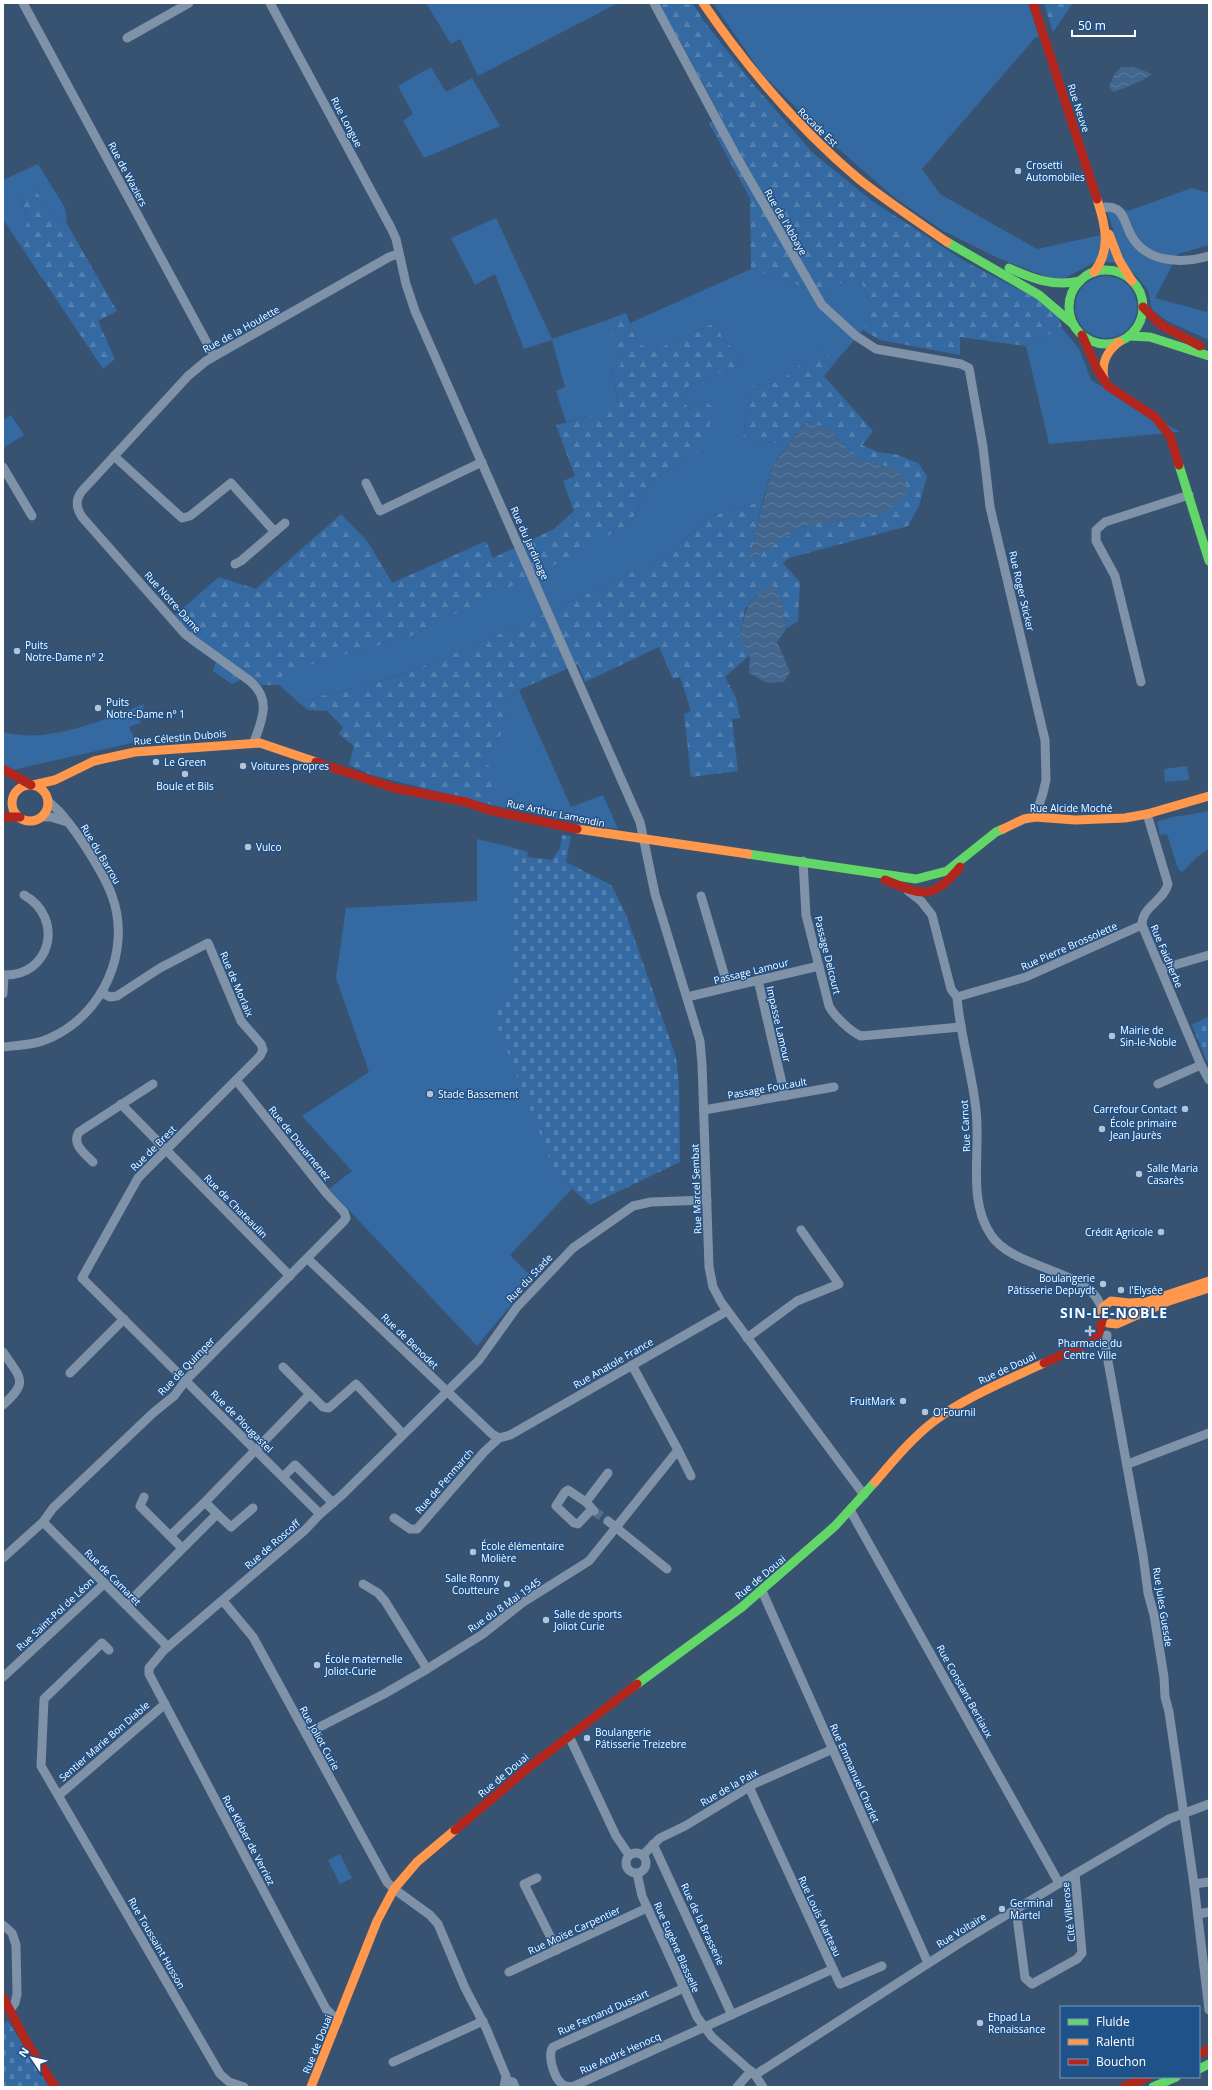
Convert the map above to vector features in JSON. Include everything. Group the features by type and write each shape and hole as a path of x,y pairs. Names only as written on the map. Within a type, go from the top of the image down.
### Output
{"street":[{"name":"Rue de Waziers","path":"23,3 214,356"},
{"path":"127,38 190,3"},
{"name":"Rue Longue","path":"270,3 389,224 396,240 398,254"},
{"name":"Rue de l'Abbaye","path":"654,3 735,154 822,305 856,336 876,349 960,364 969,368"},
{"name":"Rocade Est","path":"703,3 755,75 805,130 868,186 945,239"},
{"name":"Rue Neuve","path":"1033,3 1118,260 1132,281"},
{"path":"1101,208 1113,207 1119,211 1134,240 1157,257 1179,261 1209,256"},
{"name":"Rue Neuve","path":"1094,272 1101,264 1106,253 1104,219"},
{"path":"945,239 1048,284 1066,285 1080,281 1094,272 1106,270 1114,271 1126,276 1132,281 1141,295 1143,307 1139,323 1129,336 1119,342 1104,359 1102,370 1105,382"},
{"path":"945,239 975,259 1046,299 1073,324 1082,335 1096,369 1116,394 1149,413 1163,426 1175,447 1209,561"},
{"name":"Rue de la Houlette","path":"78,510 76,502 79,494 188,376 214,356 389,257 398,254"},
{"name":"Rue du Jardinage","path":"398,254 413,305 640,822 644,840"},
{"path":"1073,324 1070,312 1070,299 1080,281"},
{"path":"1143,307 1149,315 1158,322 1209,350"},
{"path":"1082,335 1097,343 1106,344 1119,342"},
{"path":"1129,336 1150,337 1209,356"},
{"name":"Rue Roger Sticker","path":"969,368 983,447 992,515 1045,740 1045,786 1034,818"},
{"path":"114,456 179,516 185,518 190,516 231,483 275,532"},
{"path":"366,483 380,511 482,462"},
{"path":"3,466 32,516"},
{"path":"1141,682 1115,576 1096,541 1096,530 1105,522 1189,495"},
{"name":"Rue Notre-Dame","path":"78,510 185,634 250,681 259,690 263,698 264,710 254,742"},
{"path":"235,564 241,561 285,523"},
{"name":"Rue Arthur Lamendin","path":"254,742 265,744 394,788 466,802 492,811 567,828 644,840 803,861 862,872"},
{"name":"Rue Célestin Dubois","path":"32,785 55,780 89,764 108,758 146,750 254,742"},
{"name":"Rue Célestin Dubois","path":"48,799 62,784 108,758"},
{"path":"3,769 42,790 48,799 48,808 42,817 31,821 20,818 3,817"},
{"path":"3,774 9,781 14,797 13,809 20,818"},
{"path":"3,807 21,788 32,785"},
{"name":"Rue Alcide Moché","path":"967,857 1002,829 1018,821 1034,818 1119,818 1147,814 1209,796"},
{"name":"Rue du Barrou","path":"3,1047 41,1041 58,1034 88,1011 102,993 111,975 117,952 119,932 117,910 107,884 68,822 48,799"},
{"name":"Rue Faidherbe","path":"1147,814 1168,884 1164,893 1146,910 1142,919 1142,925 1201,1065 1209,1080"},
{"name":"Rue du Barrou","path":"42,817 59,818 68,822"},
{"name":"Rue Marcel Sembat","path":"644,840 655,894 700,1041 710,1274 715,1292 727,1311 864,1495"},
{"path":"932,915 932,892 938,880 947,871 967,857"},
{"path":"862,872 906,889 924,894 932,892 945,884 967,857"},
{"name":"Passage Delcourt","path":"803,861 805,911 831,1009 857,1034 865,1035 961,1027"},
{"path":"862,872 916,879 933,876 947,871"},
{"name":"Rue Carnot","path":"906,889 921,901 932,915 952,989 957,997 977,1112 978,1200 980,1216 996,1243 1010,1253 1086,1286 1098,1299 1102,1314"},
{"path":"3,994 3,975 18,974 31,967 42,957 47,943 48,929 44,915 36,903 24,895"},
{"path":"701,896 728,987"},
{"name":"Rue Pierre Brossolette","path":"957,997 1026,977 1142,925"},
{"name":"Rue de Morlaix","path":"102,993 110,997 117,996 160,968 208,943 243,1025 261,1044 263,1050"},
{"path":"1161,969 1209,955"},
{"name":"Passage Lamour","path":"687,997 819,966"},
{"name":"Impasse Lamour","path":"758,980 785,1096"},
{"name":"Rue de Brest","path":"82,1278 135,1182 260,1056 263,1050"},
{"path":"1158,1084 1201,1065"},
{"name":"Rue de Douarnenez","path":"236,1080 327,1194 344,1212 346,1218"},
{"path":"93,1162 77,1144 76,1135 82,1129 153,1084"},
{"name":"Passage Foucault","path":"704,1110 834,1087"},
{"name":"Rue de Chateaulin","path":"121,1104 290,1276"},
{"name":"Rue du Stade","path":"403,1434 479,1360 522,1301 568,1253 579,1244 633,1206 651,1202 707,1200"},
{"name":"Rue de Quimper","path":"3,1558 43,1522 54,1508 153,1413 174,1396 186,1380 346,1218"},
{"path":"747,1338 797,1301 839,1284 801,1230"},
{"name":"Rue de Benodet","path":"308,1258 492,1434 499,1438"},
{"name":"Rue de Plougastel","path":"82,1278 320,1514"},
{"path":"1209,1281 1146,1302 1129,1303 1113,1300 1107,1302 1102,1314 1108,1323 1119,1323 1169,1301 1209,1288"},
{"path":"1119,1301 1126,1310 1125,1318 1119,1323"},
{"name":"Rue Anatole France","path":"510,1435 727,1311"},
{"name":"Rue de Douai","path":"1086,1344 1099,1333 1102,1314"},
{"path":"70,1373 124,1319"},
{"name":"Rue de Douai","path":"311,2087 352,1988 397,1891 448,1836 515,1778 762,1590 823,1537 864,1495 913,1439 940,1416 982,1392 1107,1335 1119,1323"},
{"name":"Rue Jules Guesde","path":"1107,1335 1106,1350 1128,1464 1146,1571 1148,1594 1154,1615 1164,1677 1165,1697 1169,1712 1194,1884 1209,2010"},
{"path":"3,1352 18,1374 20,1383 17,1392 3,1405"},
{"path":"632,1365 691,1476"},
{"path":"283,1367 323,1407 329,1408 356,1384 403,1434"},
{"path":"170,1536 310,1394"},
{"path":"1128,1464 1209,1433"},
{"name":"Rue de Roscoff","path":"150,1665 168,1647 306,1530 320,1514 403,1434"},
{"name":"Rue de Penmarch","path":"394,1518 410,1530 419,1527 481,1456 499,1438 510,1435"},
{"name":"Rue du 8 Mai 1945","path":"306,1734 384,1694 427,1669 482,1634 522,1603 589,1561 678,1450"},
{"path":"283,1477 295,1465 333,1503"},
{"path":"591,1507 608,1473"},
{"path":"144,1497 140,1506 182,1548"},
{"path":"205,1502 231,1527 252,1508"},
{"name":"Rue Constant Bertiaux","path":"850,1510 1059,1883"},
{"path":"126,1605 217,1514"},
{"path":"608,1521 667,1569"},
{"name":"Rue de Camaret","path":"43,1522 168,1647"},
{"name":"Rue Saint-Pol de Léon","path":"3,1677 105,1583"},
{"path":"363,1584 378,1593 385,1601 427,1669"},
{"name":"Rue Emmanuel Charlet","path":"762,1590 928,1964"},
{"name":"Rue Joliot Curie","path":"223,1601 253,1637 386,1879 397,1891 430,1915 438,1924 464,1988 483,2021 505,2083"},
{"name":"Rue Toussaint Husson","path":"109,1650 102,1643 44,1699 40,1762 42,1769 220,2074 229,2082 244,2087"},
{"name":"Rue Kléber de Verriez","path":"150,1665 149,1674 326,2009 338,2021"},
{"name":"Sentier Marie Bon Diable","path":"59,1797 165,1704"},
{"path":"569,1736 616,1836 629,1855"},
{"name":"Rue de la Paix","path":"642,1854 653,1844 748,1788 832,1749"},
{"name":"Rue Louis Marteau","path":"704,2028 833,1969 748,1788"},
{"name":"Rue Voltaire","path":"737,2087 753,2073 1074,1874 1169,1819 1209,1804"},
{"name":"Rue de la Brasserie","path":"653,1844 732,2015"},
{"path":"636,1852 642,1854 646,1859 646,1866 644,1870 637,1873 631,1872 626,1866 626,1860 629,1855 636,1852"},
{"name":"Rue Eugène Blasselle","path":"637,1873 641,1892 647,1908 684,1988 696,2018 704,2028 753,2073 762,2087"},
{"name":"Cité Villerose","path":"1016,1909 1025,1978 1032,1984 1077,1959 1082,1952 1074,1874"},
{"path":"537,1878 524,1884 556,1950"},
{"path":"1194,1884 1209,1882"},
{"name":"Rue Moïse Carpentier","path":"509,1972 647,1908"},
{"path":"1198,1914 1209,1912"},
{"path":"3,1925 12,1933 16,1945 17,1990 15,2003 10,2010"},
{"path":"833,1969 840,1984 882,1966"},
{"name":"Rue Fernand Dussart","path":"554,2068 550,2052 557,2045 684,1988"},
{"path":"3,1997 55,2087"},
{"path":"393,2062 483,2021"},
{"name":"Rue André Henocq","path":"554,2068 563,2085 574,2086 704,2028"},
{"path":"1200,2054 1209,2049"},
{"path":"1200,2068 1209,2064"},
{"path":"1124,2087 1145,2078"},
{"path":"1153,2087 1174,2078"},
{"path":"505,2083 513,2082 516,2087"}],"green space":[{"path":"426,3 618,3 478,76 460,39 451,44"},
{"path":"659,3 693,3 703,20 753,84 812,152 872,201 966,262 1041,301 1059,317 1062,328 1026,346 960,337 960,355 880,340 863,330 873,308 858,275 822,293 751,269 750,198 709,123 721,117"},
{"path":"713,3 1028,3 1039,36 1034,39 922,169 940,194 1037,249 1114,232 1103,201 1128,211 1192,188 1209,193 1209,245 1178,254 1155,298 1207,312 1209,287 1209,340 1167,321 1152,310 1148,290 1125,263 1097,261 1063,279 1050,278 1000,259 942,230 895,198 834,145 762,74"},
{"path":"1073,3 1053,32 1044,4"},
{"path":"431,67 446,92 472,78 500,126 424,158 403,121 413,114 398,86"},
{"path":"38,164 65,208 67,224 48,210 33,186 21,194 27,222 22,248 3,219 3,180"},
{"path":"33,186 48,210 67,224 117,311 98,321 115,359 103,369 22,248 27,222 21,193"},
{"path":"496,218 552,339 607,320 621,365 612,369 619,410 566,422 556,391 565,387 552,340 524,349 495,274 475,285 451,238"},
{"path":"751,269 822,293 858,275 873,308 863,330 836,361 818,350 779,382 750,387 743,439 788,445 773,465 763,501 710,516 667,556 525,623 449,656 392,678 298,702 279,685 283,672 411,636 631,523 651,480 703,450 706,402 689,409 682,399 689,385 736,367 739,354 723,340 716,322 653,351 637,342 630,323"},
{"path":"1106,276 1118,278 1128,285 1135,295 1137,307 1135,319 1128,329 1118,336 1106,338 1094,336 1084,329 1077,319 1075,307 1077,295 1084,285 1094,278"},
{"path":"626,313 637,342 653,351 716,322 723,340 739,354 736,367 689,385 682,399 689,409 706,402 714,408 703,450 651,480 631,523 568,558 411,636 284,672 279,685 262,685 249,676 232,684 213,671 216,662 192,646 168,621 219,577 256,589 341,514 368,542 392,583 486,541 493,558 554,529 574,511 563,481 575,476 556,425 619,409 612,369 621,365 607,320"},
{"path":"1062,328 1079,349 1091,380 1180,432 1049,444 1026,346"},
{"path":"818,350 836,361 824,376 873,431 862,445 878,452 898,455 918,463 927,476 919,506 908,526 789,558 783,563 800,582 798,621 786,629 782,600 756,595 745,609 740,637 750,655 725,677 736,698 740,718 732,719 738,771 691,777 684,714 691,711 680,677 673,679 659,647 585,682 578,664 519,690 511,696 501,734 483,762 497,772 492,805 371,775 349,765 354,746 339,734 343,727 327,711 308,710 298,702 393,678 449,656 525,623 667,556 710,516 763,501 749,561 801,527 888,512 897,469 857,459 829,428 806,422 788,445 743,439 750,387 779,382"},
{"path":"11,415 24,435 3,448 3,420"},
{"path":"519,690 571,807 603,795 618,829 572,822 492,805 483,762 501,734 511,696"},
{"path":"144,704 140,723 129,727 136,742 8,771 3,766 3,732 21,735 57,733 75,729"},
{"path":"1187,766 1189,780 1165,782 1164,769"},
{"path":"1209,811 1209,849 1197,857 1182,872 1178,869 1167,834 1160,835 1157,822 1176,816"},
{"path":"562,835 571,836 566,862 611,885 625,912 676,1057 679,1085 680,1162 590,1205 556,1174 494,1018 496,1003 511,999 511,847 528,852 527,857 552,860 560,848"},
{"name":"Stade Bassement","path":"477,839 511,847 511,999 556,1174 572,1189 510,1255 533,1278 477,1346 329,1189 352,1171 302,1116 369,1072 336,978 346,908 477,901"},
{"path":"1209,1016 1209,1061 1207,1062 1192,1025"},
{"path":"340,1854 352,1878 340,1884 328,1860"},
{"path":"8,2021 49,2087 3,2087 3,2024"}],"water":[{"path":"1121,67 1134,67 1152,74 1141,81 1114,92 1109,87 1114,75"},
{"path":"806,422 829,428 857,459 897,469 910,491 888,512 801,527 748,562 773,465"},
{"path":"771,584 782,600 786,629 777,642 790,672 784,682 767,683 749,673 750,655 740,637 748,606 756,595"}],"tunnel":[{"path":"594,1511 608,1521"}],"traffic: fast":[{"path":"947,242 1039,295 1073,324"},
{"path":"1009,268 1035,279 1044,281 1061,283 1080,281"},
{"path":"1106,270 1120,273 1132,281 1140,293 1143,307 1140,321 1132,333 1120,341 1106,344 1092,341 1080,333 1072,321 1069,307 1072,293 1080,281 1092,273 1106,270"},
{"path":"1129,336 1150,337 1209,356"},
{"path":"1179,465 1209,561"},
{"path":"748,854 916,879 947,871 996,832 1003,829"},
{"path":"637,1684 742,1607 835,1526 875,1482"},
{"path":"1200,2068 1209,2064"},
{"path":"1153,2087 1174,2078"}],"traffic: slow":[{"path":"703,3 756,75 816,140 860,180 947,242"},
{"path":"1094,272 1100,263 1105,245 1104,227 1097,199"},
{"path":"1109,234 1119,260 1132,281"},
{"path":"1104,379 1103,368 1106,358 1114,346 1119,342"},
{"path":"33,785 55,780 94,761 135,752 260,743 316,762"},
{"path":"34,785 43,790 47,796 48,803 47,810 43,816 34,821 26,821 17,816 13,810 12,799 17,790 23,786 34,785"},
{"path":"1003,829 1024,819 1035,817 1075,820 1125,818 1147,814 1209,796"},
{"path":"577,829 748,854"},
{"path":"1209,1281 1146,1302 1129,1303 1111,1301 1103,1307 1102,1315 1108,1323 1117,1324 1169,1301 1209,1288"},
{"path":"875,1482 902,1450 945,1413 973,1397 1044,1363"},
{"path":"311,2087 377,1921 394,1889 417,1862 455,1830"}],"traffic: jam":[{"path":"1033,3 1097,199"},
{"path":"1143,307 1161,325 1200,346"},
{"path":"1082,335 1097,369 1108,386 1155,417 1170,436 1179,465"},
{"path":"316,762 394,788 466,802 489,810 577,829"},
{"path":"3,769 31,785"},
{"path":"3,817 20,817"},
{"path":"885,880 908,889 926,892 934,890 942,885 960,867"},
{"path":"1044,1363 1090,1342 1099,1333 1103,1317"},
{"path":"455,1830 528,1768 637,1684"},
{"path":"3,1997 27,2043 55,2087"},
{"path":"1200,2054 1209,2049"},
{"path":"1124,2087 1145,2078"}],"place":[{"name":"Crosetti Automobiles","path":"1018,171"},
{"name":"Puits Notre-Dame n° 2","path":"17,651"},
{"name":"Puits Notre-Dame n° 1","path":"98,708"},
{"name":"Le Green","path":"156,762"},
{"name":"Voitures propres","path":"243,766"},
{"name":"Boule et Bils","path":"185,774"},
{"name":"Vulco","path":"248,847"},
{"name":"Mairie de Sin-le-Noble","path":"1112,1036"},
{"name":"Stade Bassement","path":"430,1094"},
{"name":"Carrefour Contact","path":"1185,1109"},
{"name":"École primaire Jean Jaurès","path":"1102,1129"},
{"name":"Salle Maria Casarès","path":"1139,1174"},
{"name":"Crédit Agricole","path":"1161,1232"},
{"name":"Boulangerie Pâtisserie Depuydt","path":"1103,1284"},
{"name":"l'Elysée","path":"1121,1290"},
{"name":"Pharmacie du Centre Ville","path":"1090,1331"},
{"name":"FruitMark","path":"903,1401"},
{"name":"O'Fournil","path":"925,1412"},
{"name":"École élémentaire Molière","path":"473,1552"},
{"name":"Salle Ronny Coutteure","path":"507,1584"},
{"name":"Salle de sports Joliot Curie","path":"546,1620"},
{"name":"École maternelle Joliot-Curie","path":"317,1665"},
{"name":"Boulangerie Pâtisserie Treizebre","path":"587,1738"},
{"name":"Germinal Martel","path":"1002,1909"},
{"name":"Ehpad La Renaissance","path":"980,2023"}],"district":[{"name":"SIN-LE-NOBLE","path":"1114,1313"}]}
